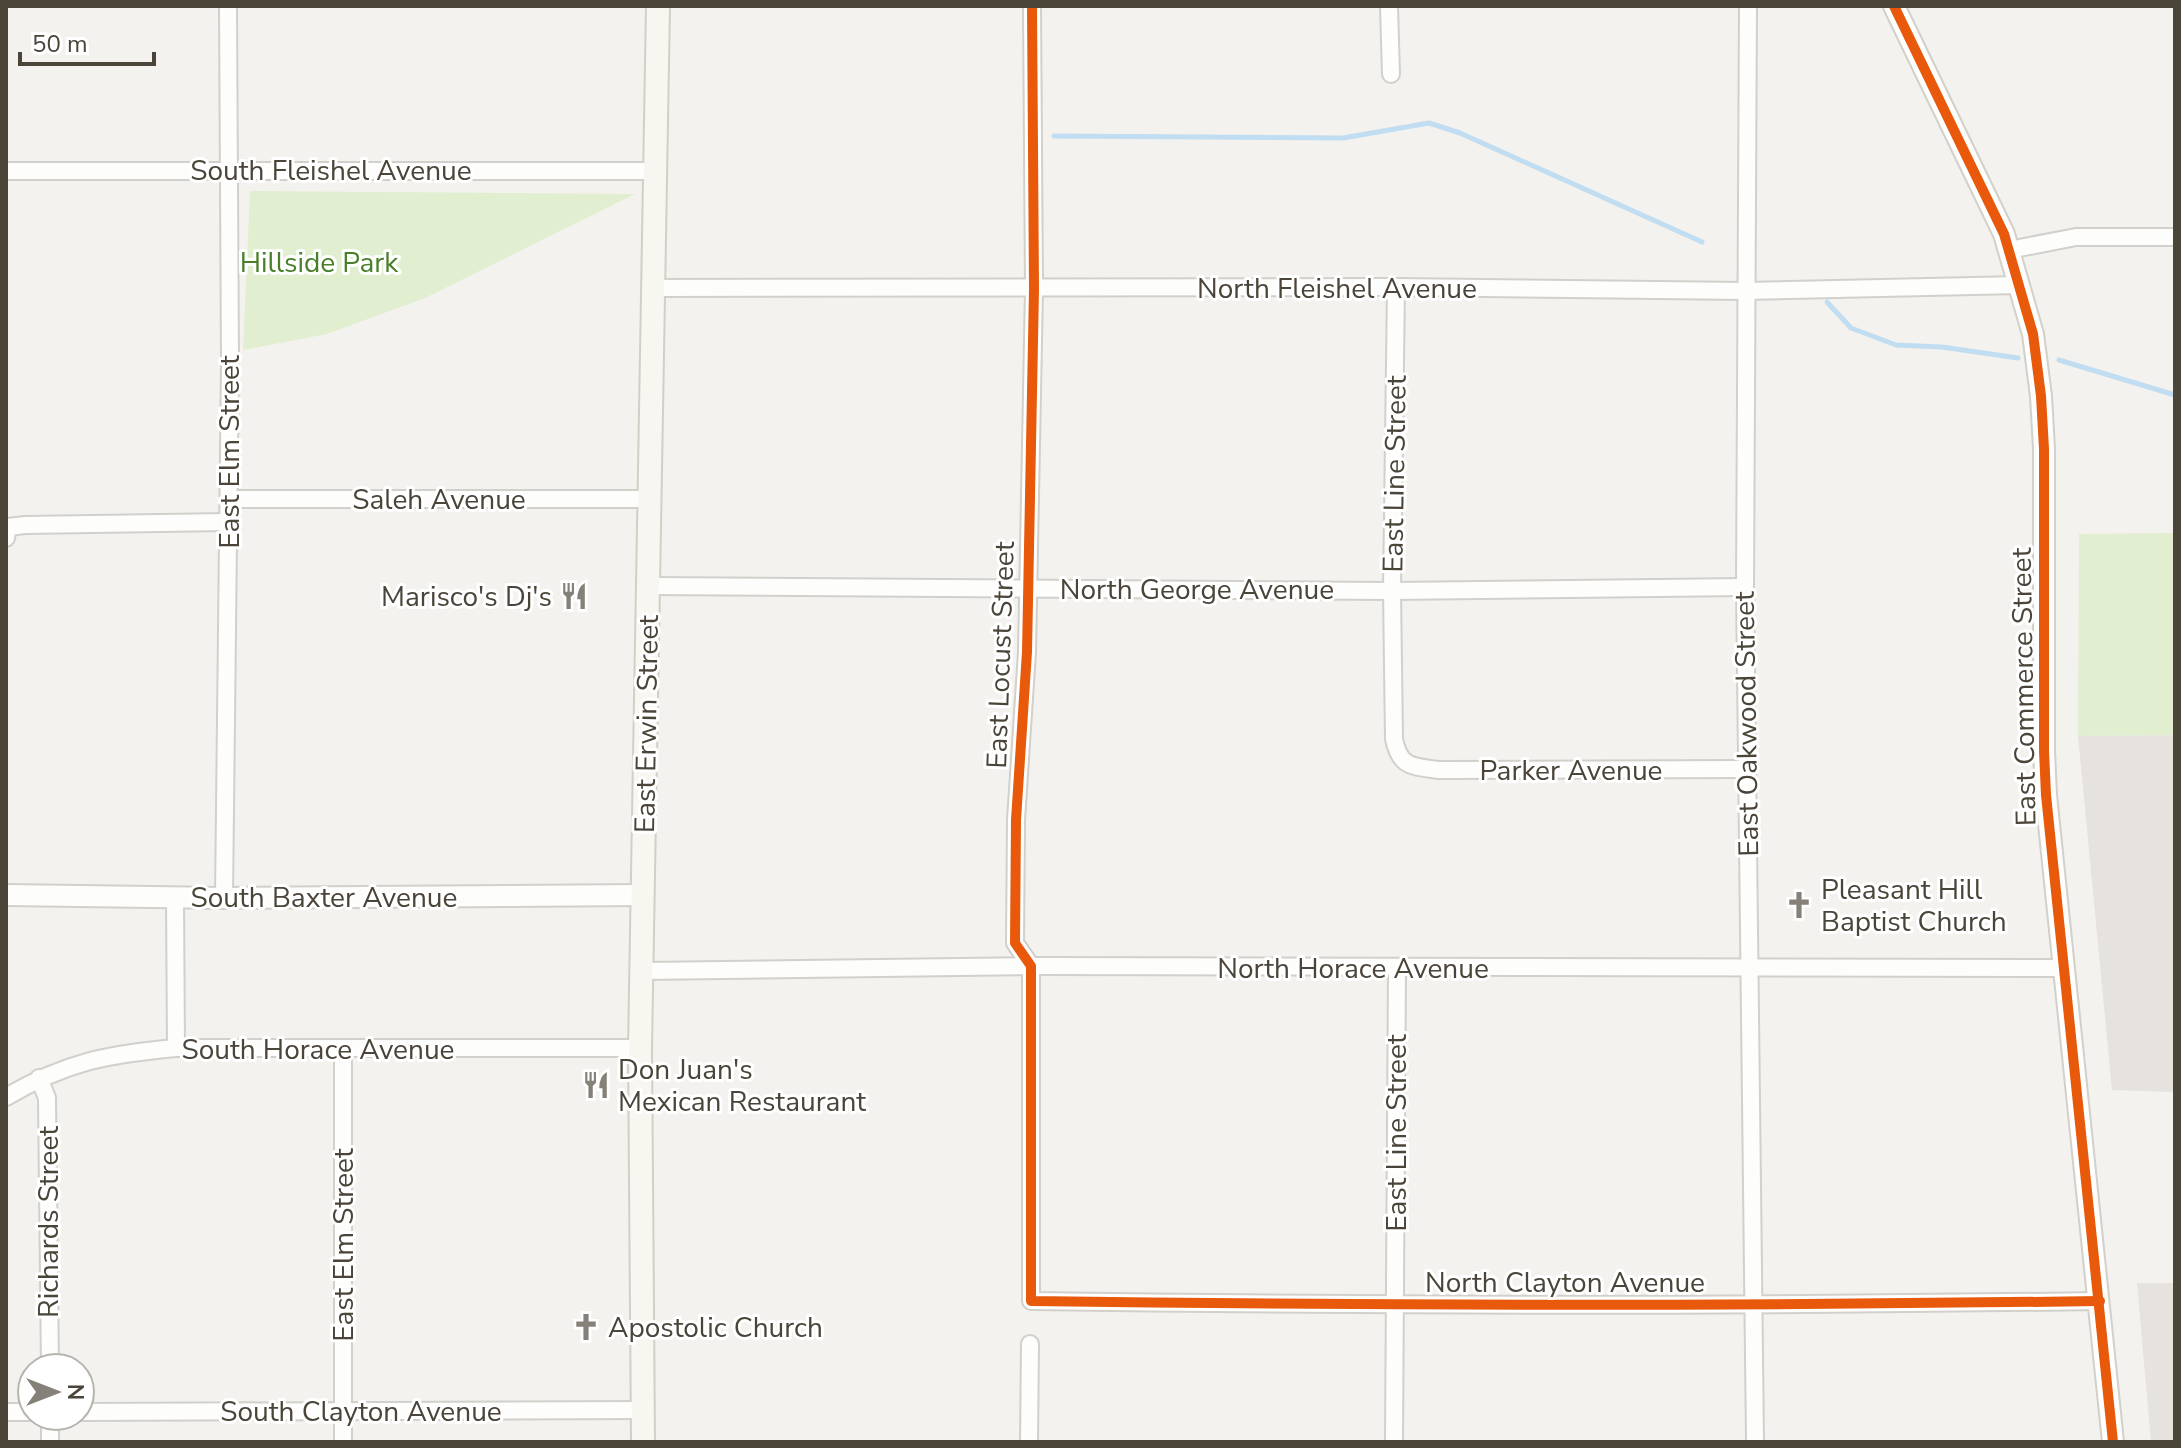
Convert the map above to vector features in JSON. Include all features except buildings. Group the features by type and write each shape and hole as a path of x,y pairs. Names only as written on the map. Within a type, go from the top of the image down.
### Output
{"main road":[{"name":"East Erwin Street","path":"643,1442 640,1048 658,6"}],"street":[{"name":"East Elm Street","path":"224,898 229,499 228,6"},
{"name":"East Locust Street","path":"1031,1301 1031,966 1015,943 1016,820 1024,733 1034,289 1032,6"},
{"path":"1389,6 1391,74"},
{"name":"East Oakwood Street","path":"1748,6 1745,587 1755,1442"},
{"name":"East Commerce Street","path":"1894,6 1994,213 2009,250 2033,334 2044,449 2044,751 2063,968 2113,1442"},
{"name":"South Fleishel Avenue","path":"6,171 656,171"},
{"path":"2009,250 2076,237 2175,237"},
{"name":"North Fleishel Avenue","path":"655,288 1396,287 1745,291 2020,285"},
{"name":"East Line Street","path":"1396,287 1392,591 1394,739 1398,757"},
{"name":"Saleh Avenue","path":"229,499 649,499"},
{"path":"7,533 228,522"},
{"name":"North George Avenue","path":"649,586 1392,591 1745,587"},
{"name":"Parker Avenue","path":"1398,757 1415,767 1439,770 1746,769"},
{"name":"South Baxter Avenue","path":"6,895 224,898 643,895"},
{"path":"175,897 176,1048"},
{"name":"North Horace Avenue","path":"643,971 1031,966 2063,968"},
{"name":"East Line Street","path":"1394,1442 1397,969"},
{"name":"South Horace Avenue","path":"6,1097 39,1078 71,1065 117,1053 176,1048 640,1048"},
{"name":"East Elm Street","path":"343,1049 343,1442"},
{"name":"Richards Street","path":"39,1078 47,1098 50,1352"},
{"name":"North Clayton Avenue","path":"1031,1301 1394,1306 1755,1306 2100,1301"},
{"path":"1029,1442 1030,1344"},
{"name":"South Clayton Avenue","path":"96,1412 643,1410"}],"shaded area":[{"path":"2175,735 2175,1092 2112,1090 2078,736"},
{"path":"2137,1283 2175,1283 2175,1442 2151,1442"}],"green space":[{"name":"Hillside Park","path":"250,191 635,194 425,298 327,334 243,350"},
{"path":"2175,533 2175,735 2078,736 2079,534"}],"waterway":[{"path":"1054,136 1343,138 1429,123 1460,133 1702,242"},
{"path":"1827,302 1851,328 1896,345 1942,347 2018,358"},
{"path":"2059,360 2175,395"}],"cycle path":[{"path":"1032,6 1034,289 1027,652 1016,820 1015,943 1031,966 1031,1301 1565,1305 2100,1301"},
{"path":"1894,6 2004,234 2033,334 2044,449 2046,795 2113,1442"}],"place":[{"name":"Marisco's Dj's","path":"574,596"},
{"name":"Pleasant Hill Baptist Church","path":"1799,905"},
{"name":"Don Juan's Mexican Restaurant","path":"596,1085"},
{"name":"Apostolic Church","path":"586,1327"}]}
